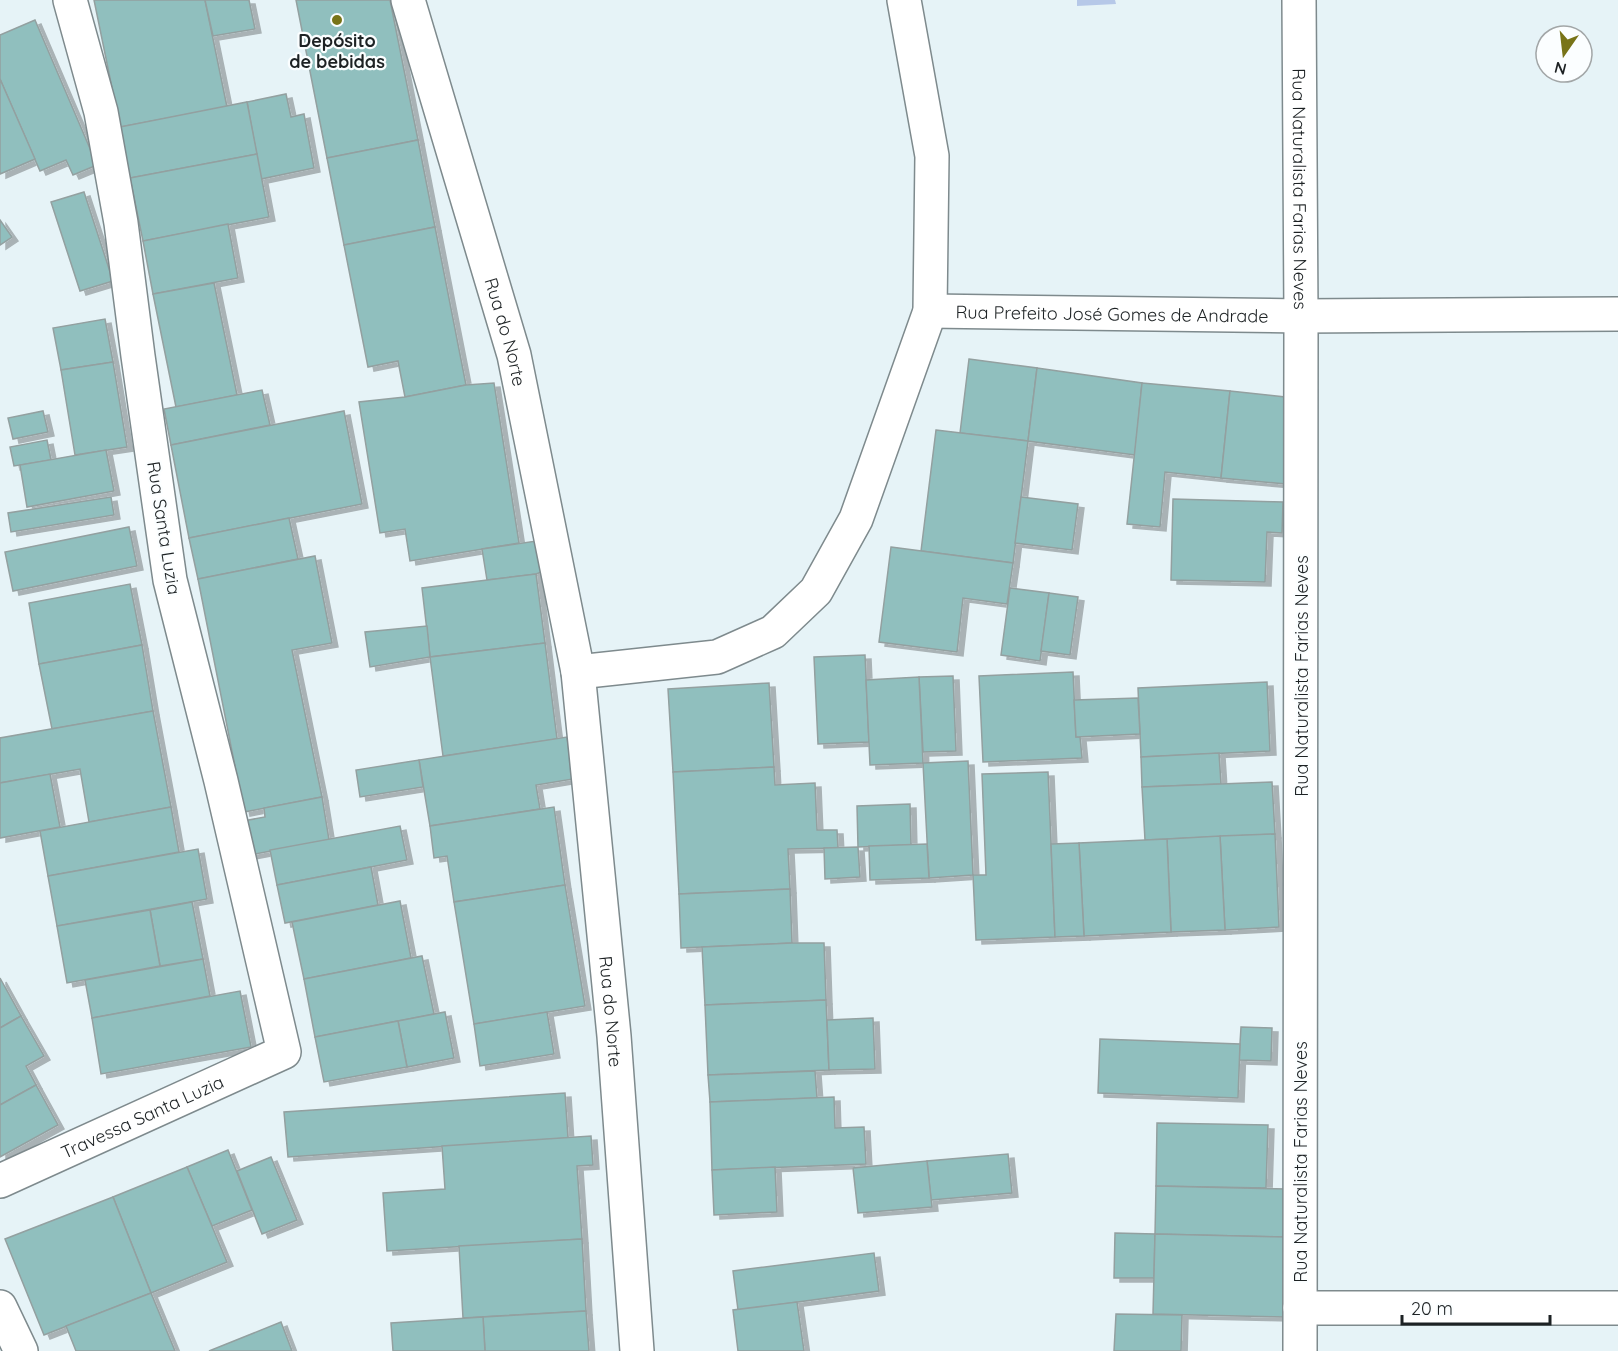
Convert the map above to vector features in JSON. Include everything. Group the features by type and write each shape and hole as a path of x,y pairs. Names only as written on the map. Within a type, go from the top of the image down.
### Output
{"street":[{"name":"Rua Santa Luzia","path":"70,0 101,112 122,223 138,356 170,580 284,1052"},
{"name":"Rua do Norte","path":"408,0 514,355 578,672 614,1036 637,1351"},
{"path":"578,672 717,657 773,632 816,591 856,519 930,311 932,156 904,0"},
{"name":"Rua Naturalista Farias Neves","path":"1299,0 1300,1351"},
{"name":"Rua Prefeito José Gomes de Andrade","path":"930,311 1301,316 1618,314"},
{"name":"Travessa Santa Luzia","path":"0,1181 284,1052"},
{"path":"0,1307 21,1351"},
{"path":"1299,1308 1618,1308"}],"water":[{"path":"1077,0 1115,0 1116,4 1077,6"}],"building":[{"path":"94,0 205,0 227,107 120,127"},
{"path":"205,0 249,0 255,29 213,36"},
{"path":"296,0 390,0 418,140 327,158"},
{"path":"35,20 97,165 73,175 66,160 40,171 0,79 0,35"},
{"path":"0,79 35,159 0,174"},
{"path":"286,94 291,117 304,114 314,168 261,179 247,102"},
{"path":"247,102 257,154 130,178 120,127"},
{"path":"418,140 435,227 344,245 327,158"},
{"path":"257,154 269,217 143,241 130,178"},
{"path":"84,192 113,281 80,291 51,202"},
{"path":"0,220 12,237 0,245"},
{"path":"228,224 238,278 153,294 143,241"},
{"path":"435,227 466,385 405,397 398,361 368,367 344,245"},
{"path":"214,283 237,395 176,407 153,294"},
{"path":"105,319 113,362 61,370 53,328"},
{"path":"969,359 1037,368 1028,441 960,433"},
{"path":"113,362 127,447 75,455 61,370"},
{"path":"1037,368 1142,383 1135,455 1028,441"},
{"path":"494,383 519,543 410,561 405,529 380,533 359,402 405,397 466,385"},
{"path":"1142,383 1230,391 1221,478 1165,472 1160,527 1127,524"},
{"path":"262,390 270,425 171,445 164,409"},
{"path":"1230,391 1294,398 1286,484 1221,478"},
{"path":"43,411 48,432 13,439 8,418"},
{"path":"344,411 362,504 189,538 171,445"},
{"path":"936,430 1028,441 1013,563 921,551"},
{"path":"47,440 51,460 14,466 10,447"},
{"path":"106,450 114,491 27,507 20,465"},
{"path":"111,497 114,515 11,532 8,513"},
{"path":"1021,497 1078,504 1072,550 1015,543"},
{"path":"1173,499 1283,502 1282,533 1267,532 1265,582 1171,580"},
{"path":"289,518 298,559 198,579 189,538"},
{"path":"129,527 137,566 13,591 5,552"},
{"path":"543,540 547,570 536,574 487,580 482,549"},
{"path":"891,547 1013,563 1007,604 963,598 957,652 879,642"},
{"path":"315,556 332,643 292,650 322,797 244,812 198,579"},
{"path":"536,574 545,643 430,657 422,588"},
{"path":"130,584 142,645 39,664 29,603"},
{"path":"1010,588 1049,593 1040,661 1001,655"},
{"path":"1049,593 1078,597 1070,655 1041,651"},
{"path":"427,626 430,657 370,667 365,632"},
{"path":"545,643 557,739 443,756 430,657"},
{"path":"142,645 153,711 52,729 39,664"},
{"path":"865,655 869,742 818,744 814,657"},
{"path":"1073,672 1076,737 1080,737 1082,758 983,762 979,676"},
{"path":"953,676 956,751 923,752 919,677"},
{"path":"919,677 923,763 870,765 866,680"},
{"path":"1267,682 1270,751 1141,757 1138,688"},
{"path":"769,683 774,767 673,772 668,689"},
{"path":"1138,698 1140,734 1076,737 1074,700"},
{"path":"153,711 171,807 89,822 80,769 0,783 0,738"},
{"path":"567,737 573,779 536,785 540,809 430,826 419,760"},
{"path":"1219,753 1221,784 1142,787 1141,757"},
{"path":"419,760 423,787 360,797 356,770"},
{"path":"968,761 973,875 929,878 923,763"},
{"path":"774,767 775,785 815,783 817,830 837,830 838,848 788,849 790,889 679,894 673,772"},
{"path":"1048,772 1055,937 976,940 973,875 986,875 982,774"},
{"path":"50,774 60,827 0,838 0,783"},
{"path":"1272,782 1275,834 1145,840 1142,787"},
{"path":"322,797 329,840 250,855 243,821 265,817 264,808"},
{"path":"910,804 911,845 858,847 857,806"},
{"path":"171,807 179,852 48,876 40,831"},
{"path":"554,807 565,885 454,902 447,856 434,858 430,826"},
{"path":"400,826 407,860 277,885 270,850"},
{"path":"1275,834 1279,927 1225,930 1220,836"},
{"path":"1220,836 1225,930 1171,932 1167,839"},
{"path":"1167,839 1171,932 1084,936 1079,843"},
{"path":"1079,843 1084,936 1055,937 1051,844"},
{"path":"927,844 929,878 870,880 869,846"},
{"path":"858,847 860,877 825,879 824,848"},
{"path":"198,849 207,899 57,926 48,876"},
{"path":"371,867 378,905 285,923 277,885"},
{"path":"565,885 585,1006 474,1024 454,902"},
{"path":"790,889 792,943 681,948 679,894"},
{"path":"400,901 411,958 304,979 292,922"},
{"path":"192,902 203,959 160,966 150,910"},
{"path":"150,910 160,966 67,983 57,926"},
{"path":"824,943 826,1000 705,1005 702,947"},
{"path":"422,956 434,1014 315,1037 304,979"},
{"path":"203,959 210,996 92,1018 85,980"},
{"path":"0,978 21,1016 0,1028"},
{"path":"240,991 251,1047 101,1074 92,1018"},
{"path":"826,1000 829,1070 708,1075 705,1005"},
{"path":"445,1012 454,1058 407,1067 398,1021"},
{"path":"547,1012 554,1054 480,1066 474,1024"},
{"path":"21,1016 44,1056 26,1066 36,1085 0,1105 0,1028"},
{"path":"873,1018 875,1069 829,1070 827,1020"},
{"path":"398,1021 407,1067 324,1082 315,1037"},
{"path":"1241,1027 1272,1028 1271,1061 1239,1060"},
{"path":"1100,1039 1240,1044 1238,1098 1098,1093"},
{"path":"815,1071 817,1098 710,1102 708,1075"},
{"path":"36,1085 58,1125 0,1157 0,1105"},
{"path":"565,1093 568,1138 288,1157 284,1112"},
{"path":"834,1097 835,1128 864,1127 866,1164 712,1170 710,1102"},
{"path":"1157,1123 1268,1125 1266,1188 1156,1186"},
{"path":"591,1136 593,1165 577,1166 582,1239 387,1251 383,1193 445,1189 442,1146"},
{"path":"228,1150 252,1210 212,1226 187,1167"},
{"path":"1008,1154 1012,1193 931,1200 927,1161"},
{"path":"271,1157 297,1220 262,1234 237,1171"},
{"path":"927,1161 932,1207 858,1213 853,1168"},
{"path":"187,1167 227,1262 151,1293 113,1197"},
{"path":"775,1167 777,1212 714,1215 712,1170"},
{"path":"1156,1186 1286,1189 1285,1237 1155,1234"},
{"path":"113,1197 151,1293 44,1335 5,1239"},
{"path":"1115,1233 1155,1234 1154,1278 1114,1278"},
{"path":"1155,1234 1285,1237 1284,1317 1153,1314"},
{"path":"582,1239 586,1311 463,1318 459,1246"},
{"path":"874,1253 879,1291 738,1310 733,1271"},
{"path":"151,1293 175,1351 76,1351 66,1326"},
{"path":"797,1302 804,1351 738,1351 733,1310"},
{"path":"586,1311 589,1351 485,1351 483,1317"},
{"path":"1116,1314 1182,1315 1181,1351 1114,1351"},
{"path":"483,1317 485,1351 393,1351 391,1323"},
{"path":"281,1322 292,1351 209,1351"}],"place":[{"name":"Depósito de bebidas","path":"337,20"}]}
